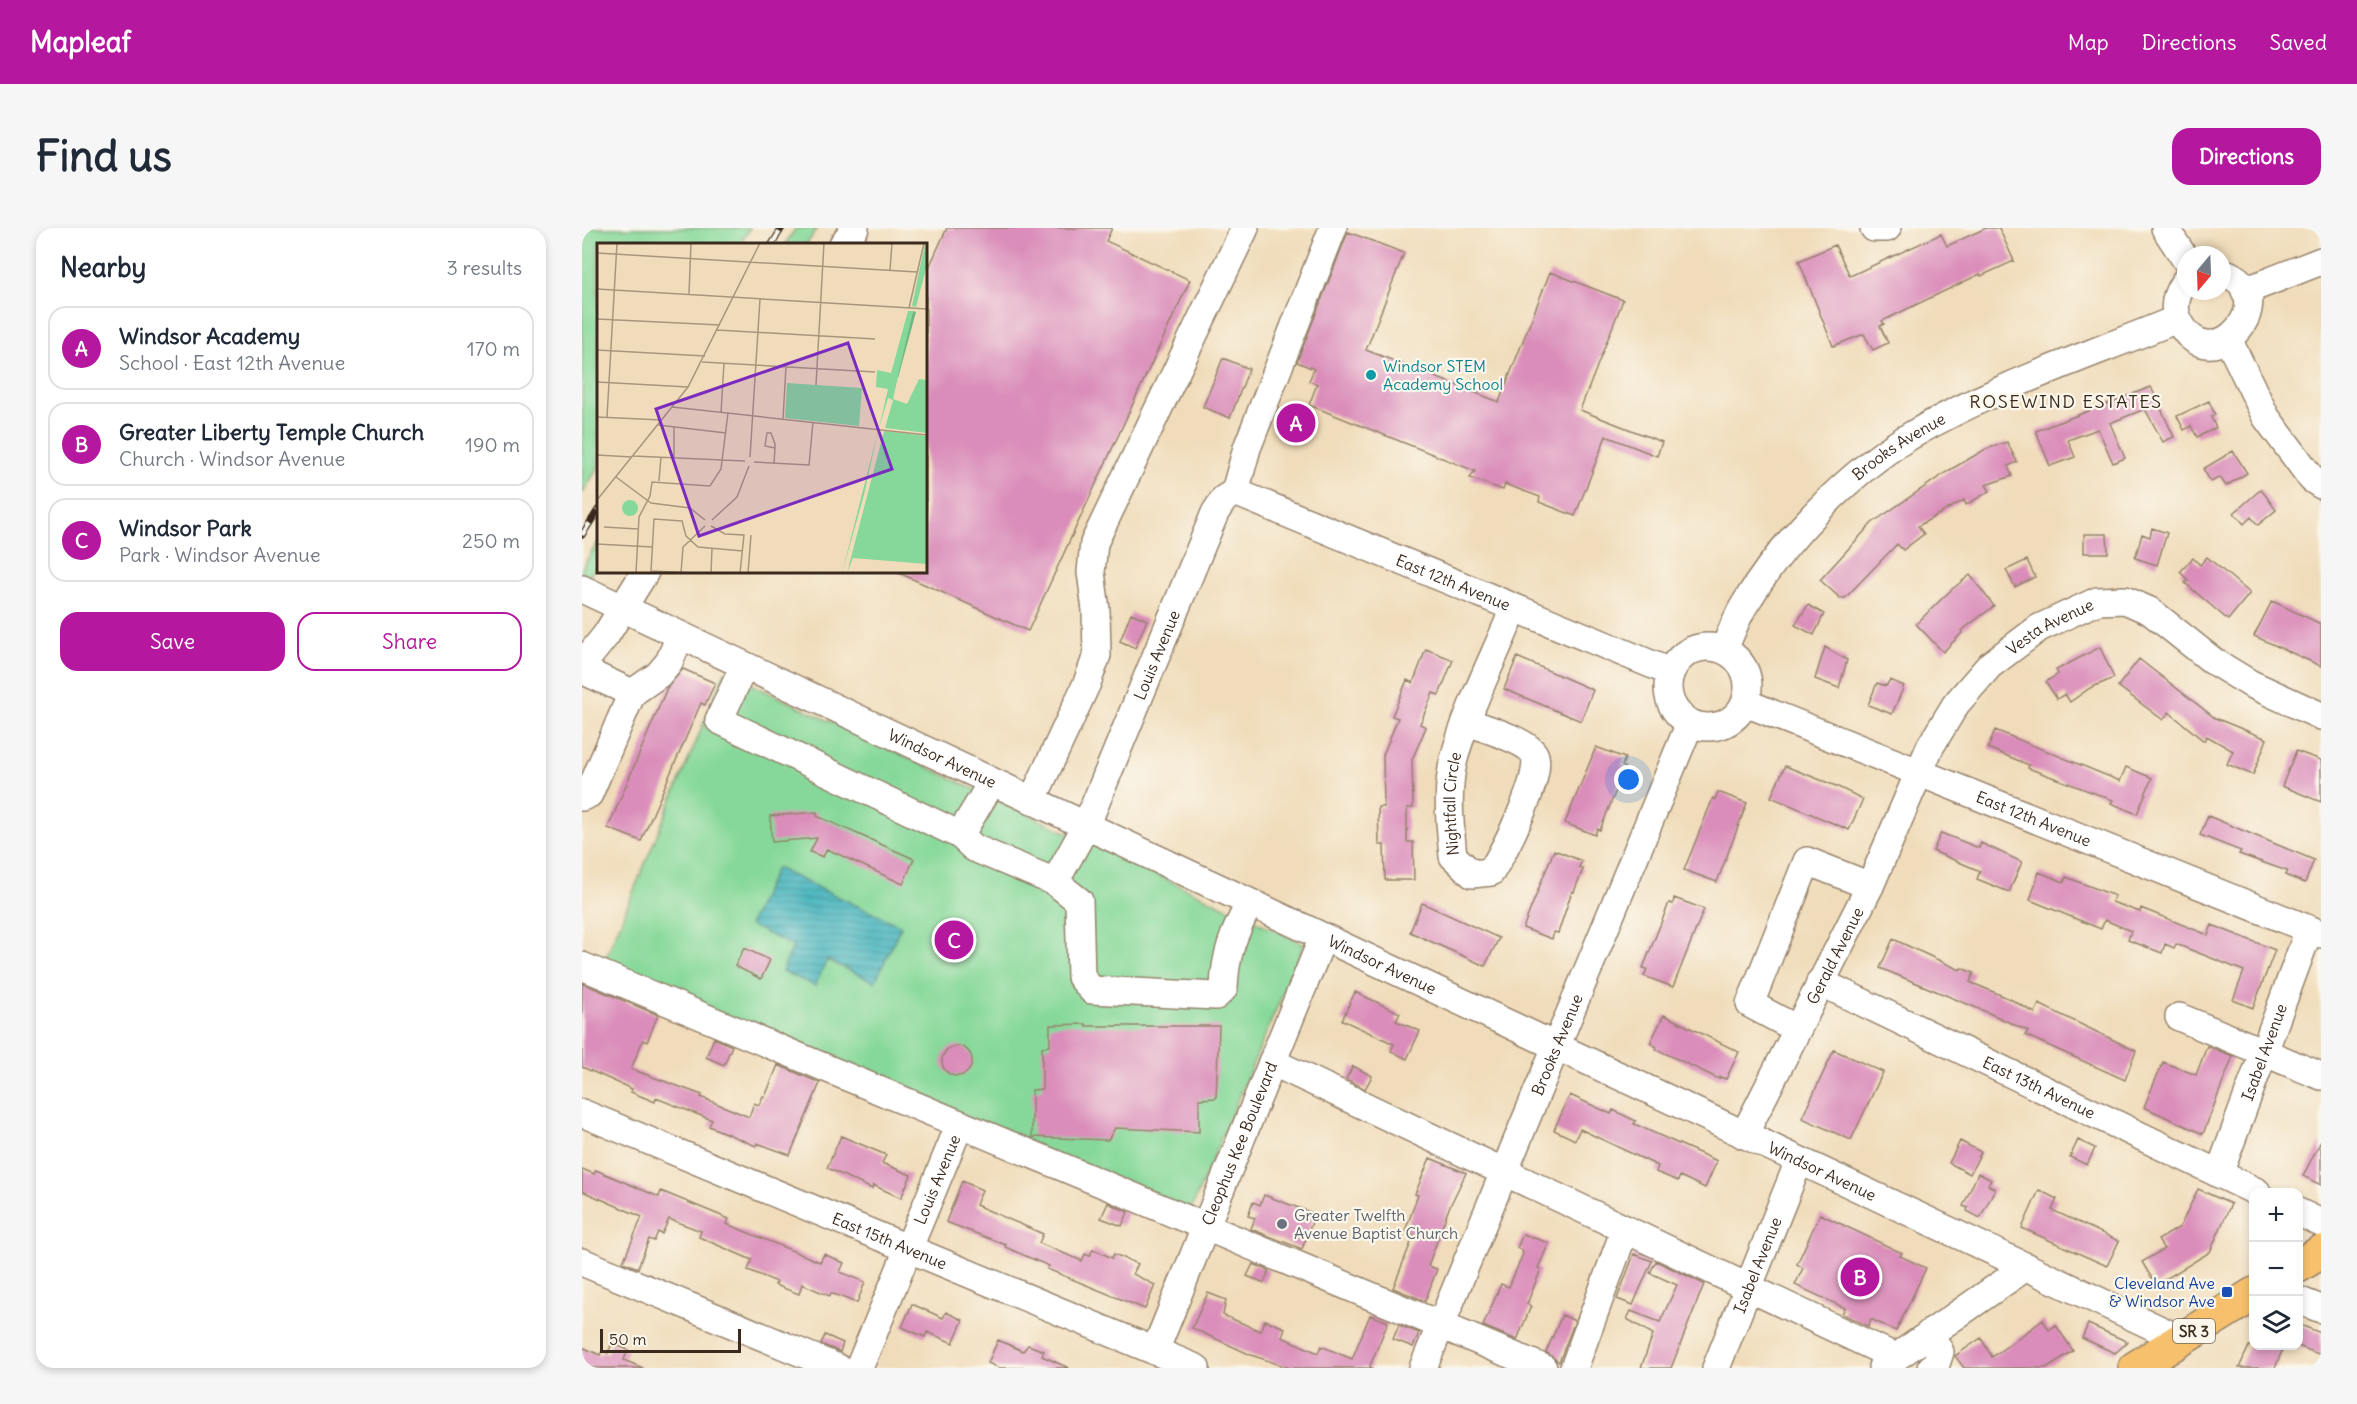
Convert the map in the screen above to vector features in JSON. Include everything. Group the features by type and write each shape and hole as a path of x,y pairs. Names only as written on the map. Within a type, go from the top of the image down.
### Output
{"main road":[{"name":"SR 3","path":"2135,1368 2250,1296"}],"street":[{"path":"844,243 855,228"},
{"path":"1032,801 1087,683 1097,655 1096,610 1091,572 1094,543 1245,228"},
{"path":"1235,492 1250,439 1333,228"},
{"path":"1874,228 1887,228"},
{"path":"2165,228 2177,247"},
{"path":"2245,291 2321,261"},
{"path":"2177,297 2177,319 2183,330 2193,338 2216,343 2228,339 2237,333 2248,314 2245,291 2238,281 2231,277"},
{"name":"Brooks Avenue","path":"1724,649 1744,605 1787,543 1841,488 1910,437 2014,386 2177,319"},
{"path":"2228,339 2266,417 2313,479 2321,485"},
{"name":"East 12th Avenue","path":"1235,492 1670,672"},
{"name":"Louis Avenue","path":"1055,882 1086,826 1215,513 1224,499 1235,492"},
{"path":"582,665 606,635 644,573"},
{"name":"Windsor Avenue","path":"582,589 2180,1340"},
{"name":"Vesta Avenue","path":"1918,772 1956,704 1990,665 2039,628 2097,601 2125,600 2150,611 2213,661 2251,684 2321,716"},
{"name":"Nightfall Circle","path":"1468,722 1524,745 1533,753 1537,767 1508,845 1491,872 1472,874 1454,856 1450,819 1454,760 1468,722 1514,609"},
{"path":"582,797 589,794 632,693 658,675 669,662 680,636"},
{"path":"1699,647 1724,649 1735,656 1748,677 1746,703 1739,714 1723,724 1703,727 1690,723 1677,712 1669,696 1670,672 1687,652 1699,647"},
{"path":"744,666 719,720 960,835 974,848 1055,882 1078,901 1080,977 1092,990 1216,996 1224,988 1225,960 1233,934 1250,903"},
{"path":"582,670 632,693"},
{"name":"East 12th Avenue","path":"1746,703 2315,932"},
{"name":"Brooks Avenue","path":"1423,1368 1690,723"},
{"name":"Gerald Avenue","path":"1744,1135 1869,886 1918,772"},
{"path":"960,835 992,783"},
{"path":"1797,1029 1750,1004 1807,861 1869,886"},
{"name":"Isabel Avenue","path":"2219,1174 2264,1052 2315,932"},
{"name":"Cleophus Kee Boulevard","path":"1155,1351 1323,938"},
{"path":"582,966 1543,1368"},
{"name":"East 13th Avenue","path":"1820,981 2249,1188"},
{"path":"2179,1017 2321,1076"},
{"path":"1272,1062 1748,1288 1888,1363 2026,1267"},
{"name":"East 15th Avenue","path":"582,1113 1196,1368"},
{"name":"Louis Avenue","path":"859,1368 960,1124"},
{"name":"Isabel Avenue","path":"1716,1368 1799,1161"},
{"path":"2303,1214 2321,1223"},
{"path":"1574,1368 1625,1230"},
{"path":"582,1262 838,1368"},
{"path":"2303,1302 2321,1309"},
{"path":"1930,1333 1940,1352 1936,1364 1931,1368"}],"green space":[{"path":"582,228 750,228 741,243 597,243 597,470 582,494"},
{"path":"796,228 817,228 808,243 786,243"},
{"path":"597,544 597,565 589,577 582,573 582,568"},
{"path":"725,672 1304,944 1189,1214 601,969"}],"water":[{"path":"776,868 901,926 875,982 827,960 815,986 782,971 793,946 749,925"}],"building":[{"path":"947,228 1112,228 1106,241 1190,280 1028,631 899,573 927,573 927,272"},
{"path":"1986,228 1999,228 2014,261 1981,276 1980,274 1882,321 1884,324 1880,326 1888,343 1873,350 1864,334 1833,346 1799,261 1835,245 1850,276 1941,234 1947,246"},
{"name":"Windsor STEM Academy School","path":"1348,232 1404,253 1366,350 1499,402 1550,272 1623,300 1580,410 1662,442 1657,456 1606,436 1575,516 1539,502 1540,497 1505,484 1503,490 1470,478 1475,471 1309,405 1317,384 1309,381 1314,369 1297,362"},
{"path":"1223,358 1249,369 1230,418 1203,407"},
{"path":"2151,387 2174,437 2163,442 2145,409 2110,423 2125,458 2113,463 2098,429 2068,440 2075,457 2050,466 2036,431"},
{"path":"2209,401 2215,415 2211,417 2216,428 2197,437 2191,426 2184,430 2177,416"},
{"path":"2007,442 2017,462 2008,466 2012,476 1986,485 1990,491 1966,505 1964,500 1918,526 1924,534 1903,550 1897,544 1845,598 1840,598 1820,580 1872,523 1948,471 1986,449"},
{"path":"2233,451 2247,473 2226,486 2220,477 2211,482 2203,469"},
{"path":"2261,489 2276,510 2258,525 2251,517 2244,524 2234,513"},
{"path":"2152,528 2167,533 2157,565 2135,558 2142,534 2150,537"},
{"path":"2084,534 2107,534 2108,553 2084,553"},
{"path":"2207,557 2250,593 2228,620 2185,583 2188,580 2180,572 2193,558 2200,565"},
{"path":"2027,560 2035,577 2015,587 2006,570"},
{"path":"1970,575 1994,606 1961,631 1962,633 1943,652 1916,624"},
{"path":"2272,601 2321,624 2321,666 2254,636"},
{"path":"1808,605 1824,614 1814,635 1795,625"},
{"path":"1131,613 1147,620 1135,648 1120,641"},
{"path":"1825,647 1847,660 1839,688 1815,679"},
{"path":"2100,647 2114,678 2090,688 2070,702 2065,694 2057,699 2046,682 2058,674 2056,670"},
{"path":"1426,649 1453,660 1439,695 1433,693 1420,724 1426,727 1412,760 1413,808 1407,808 1407,842 1413,842 1414,880 1385,880 1384,845 1379,845 1378,807 1384,807 1383,755 1398,718 1392,716 1407,680 1413,683"},
{"path":"1517,657 1593,690 1581,721 1504,689"},
{"path":"2139,659 2215,718 2267,739 2253,775 2227,764 2233,751 2207,736 2204,741 2169,712 2163,720 2118,686"},
{"path":"683,669 715,683 705,705 701,703 641,841 608,828 667,688"},
{"path":"1890,680 1904,686 1892,714 1868,705 1877,683 1886,686"},
{"path":"1995,730 2120,781 2126,767 2152,778 2137,814 2111,803 2113,800 2028,768 2029,765 1988,748"},
{"path":"1596,747 1625,758 1622,766 1625,768 1600,830 1597,829 1595,835 1565,823"},
{"path":"2296,751 2321,760 2321,802 2282,786"},
{"path":"1785,766 1863,799 1849,830 1771,797"},
{"path":"1718,792 1747,803 1717,882 1684,870 1713,798 1715,799"},
{"path":"817,812 817,816 914,859 903,884 827,849 823,857 810,852 817,838 772,842 770,816"},
{"path":"2208,816 2314,860 2305,883 2285,875 2287,871 2239,854 2241,851 2200,835"},
{"path":"1941,833 1979,848 1981,843 2022,862 2009,892 1977,879 1980,871 1933,851"},
{"path":"1554,850 1582,861 1579,867 1583,869 1574,892 1572,891 1558,933 1554,932 1552,939 1523,928"},
{"path":"2039,872 2064,882 2066,877 2115,896 2112,902 2140,912 2141,908 2208,935 2212,925 2275,950 2253,1008 2233,1000 2244,971 2176,944 2174,948 2165,944 2162,953 2128,940 2131,931 2105,920 2101,929 2030,900"},
{"path":"1674,898 1704,909 1673,987 1644,976 1647,969 1643,968 1669,903 1673,904"},
{"path":"1422,903 1499,938 1485,966 1410,932"},
{"path":"1893,939 1960,970 1961,968 1974,973 1970,982 2010,999 2035,1013 2039,1004 2136,1051 2125,1080 2025,1035 2028,1031 1989,1013 1880,968"},
{"path":"744,948 770,960 761,979 735,966"},
{"path":"582,983 658,1015 647,1042 643,1040 631,1069 702,1095 701,1097 749,1117 754,1103 759,1105 763,1096 765,1097 778,1065 820,1083 790,1155 757,1143 756,1146 709,1126 712,1120 656,1098 655,1102 582,1067"},
{"path":"1355,992 1400,1013 1396,1021 1420,1031 1407,1059 1391,1051 1394,1044 1342,1020"},
{"path":"1664,1015 1739,1052 1726,1079 1720,1077 1719,1079 1656,1049 1657,1047 1650,1043"},
{"path":"1086,1024 1086,1026 1219,1026 1216,1098 1199,1099 1199,1132 1115,1128 1108,1140 1032,1137 1032,1090 1042,1089 1042,1047 1050,1046 1050,1025"},
{"path":"714,1038 732,1046 724,1065 706,1057"},
{"path":"957,1046 968,1050 972,1061 968,1072 957,1076 946,1072 942,1061 946,1050"},
{"path":"2207,1046 2233,1056 2203,1134 2144,1107 2163,1062 2196,1075"},
{"path":"1834,1050 1883,1072 1851,1140 1802,1118"},
{"path":"1353,1066 1372,1076 1365,1089 1346,1079"},
{"path":"1570,1095 1611,1114 1613,1110 1636,1121 1634,1124 1717,1161 1705,1188 1680,1176 1678,1181 1656,1172 1658,1166 1580,1129 1575,1140 1554,1130"},
{"path":"841,1136 886,1155 882,1163 911,1175 901,1198 873,1185 872,1189 827,1168"},
{"path":"2078,1140 2095,1148 2087,1165 2070,1157"},
{"path":"1960,1141 1981,1152 1970,1174 1949,1163"},
{"path":"2321,1141 2321,1185 2303,1176"},
{"path":"1430,1158 1466,1173 1449,1208 1428,1266 1437,1269 1425,1301 1393,1288 1414,1235 1405,1231 1418,1195 1415,1194"},
{"path":"582,1169 594,1174 596,1170 659,1197 661,1191 729,1219 727,1224 820,1262 824,1254 844,1263 840,1272 865,1282 857,1303 831,1293 830,1296 802,1284 799,1294 775,1285 777,1282 748,1270 752,1260 699,1237 701,1231 669,1219 662,1234 658,1232 654,1241 649,1239 638,1268 623,1262 642,1217 582,1191"},
{"path":"1978,1173 1991,1180 1988,1185 1995,1189 1980,1218 1963,1206"},
{"path":"962,1181 982,1190 976,1205 1043,1234 1039,1243 1082,1261 1085,1254 1090,1256 1093,1249 1112,1258 1114,1254 1138,1264 1133,1274 1155,1285 1145,1309 1047,1269 1049,1266 1005,1247 1006,1245 946,1222"},
{"path":"2198,1189 2231,1204 2210,1252 2156,1285 2142,1262 2164,1249 2158,1240 2180,1227"},
{"path":"2039,1190 2057,1199 2052,1210 2119,1241 2107,1266 2022,1228"},
{"name":"Greater Twelfth Avenue Baptist Church","path":"1264,1195 1315,1214 1302,1249 1251,1229 1255,1218 1248,1216 1253,1202 1260,1205"},
{"path":"1108,1203 1128,1212 1122,1226 1101,1218"},
{"path":"1820,1214 1902,1253 1900,1256 1926,1268 1896,1331 1871,1319 1868,1326 1842,1314 1845,1308 1795,1285 1803,1268 1797,1264"},
{"path":"1523,1234 1549,1243 1538,1268 1541,1269 1527,1304 1531,1306 1517,1340 1483,1326 1501,1284 1509,1287 1523,1254 1522,1250 1517,1248"},
{"path":"1634,1254 1652,1261 1633,1305 1617,1299"},
{"path":"1656,1261 1704,1284 1671,1368 1641,1368 1653,1334 1627,1319 1631,1311 1660,1322 1677,1285 1650,1273"},
{"path":"1253,1264 1269,1270 1264,1283 1247,1276"},
{"path":"1208,1293 1226,1300 1223,1315 1260,1331 1265,1320 1285,1328 1282,1337 1318,1353 1321,1346 1352,1359 1370,1315 1388,1322 1370,1366 1372,1368 1290,1368 1251,1355 1192,1328"},
{"path":"912,1304 943,1318 946,1312 963,1320 953,1343 927,1332 925,1337 902,1327"},
{"path":"1562,1315 1575,1321 1559,1362 1546,1352"},
{"path":"2043,1320 2049,1330 2056,1325 2073,1351 2046,1368 1964,1368 1955,1356 1981,1338 1992,1357"},
{"path":"2088,1324 2128,1342 2115,1353 2082,1338"},
{"path":"1399,1325 1419,1333 1413,1347 1393,1339"},
{"path":"2303,1326 2321,1333 2321,1355 2303,1348"},
{"path":"825,1335 843,1343 840,1352 821,1344"},
{"path":"998,1340 1023,1351 1028,1345 1044,1351 1042,1356 1069,1368 1000,1368 988,1363"},
{"path":"612,1343 628,1350 624,1360 643,1368 582,1368 582,1347 600,1355 602,1351 608,1353"},
{"path":"2249,1346 2249,1350 2282,1350 2275,1368 2239,1368"}],"railway":[{"path":"773,243 782,228"},
{"path":"582,535 597,512"}],"place":[{"name":"Windsor STEM Academy School","path":"1371,375"},
{"name":"Windsor Academy","path":"1296,423"},
{"name":"Windsor Park","path":"954,940"},
{"name":"Greater Twelfth Avenue Baptist Church","path":"1282,1224"},
{"name":"Greater Liberty Temple Church","path":"1860,1277"},
{"name":"Cleveland Ave & Windsor Ave","path":"2227,1292"}],"district":[{"name":"ROSEWIND ESTATES","path":"2066,401"}]}
